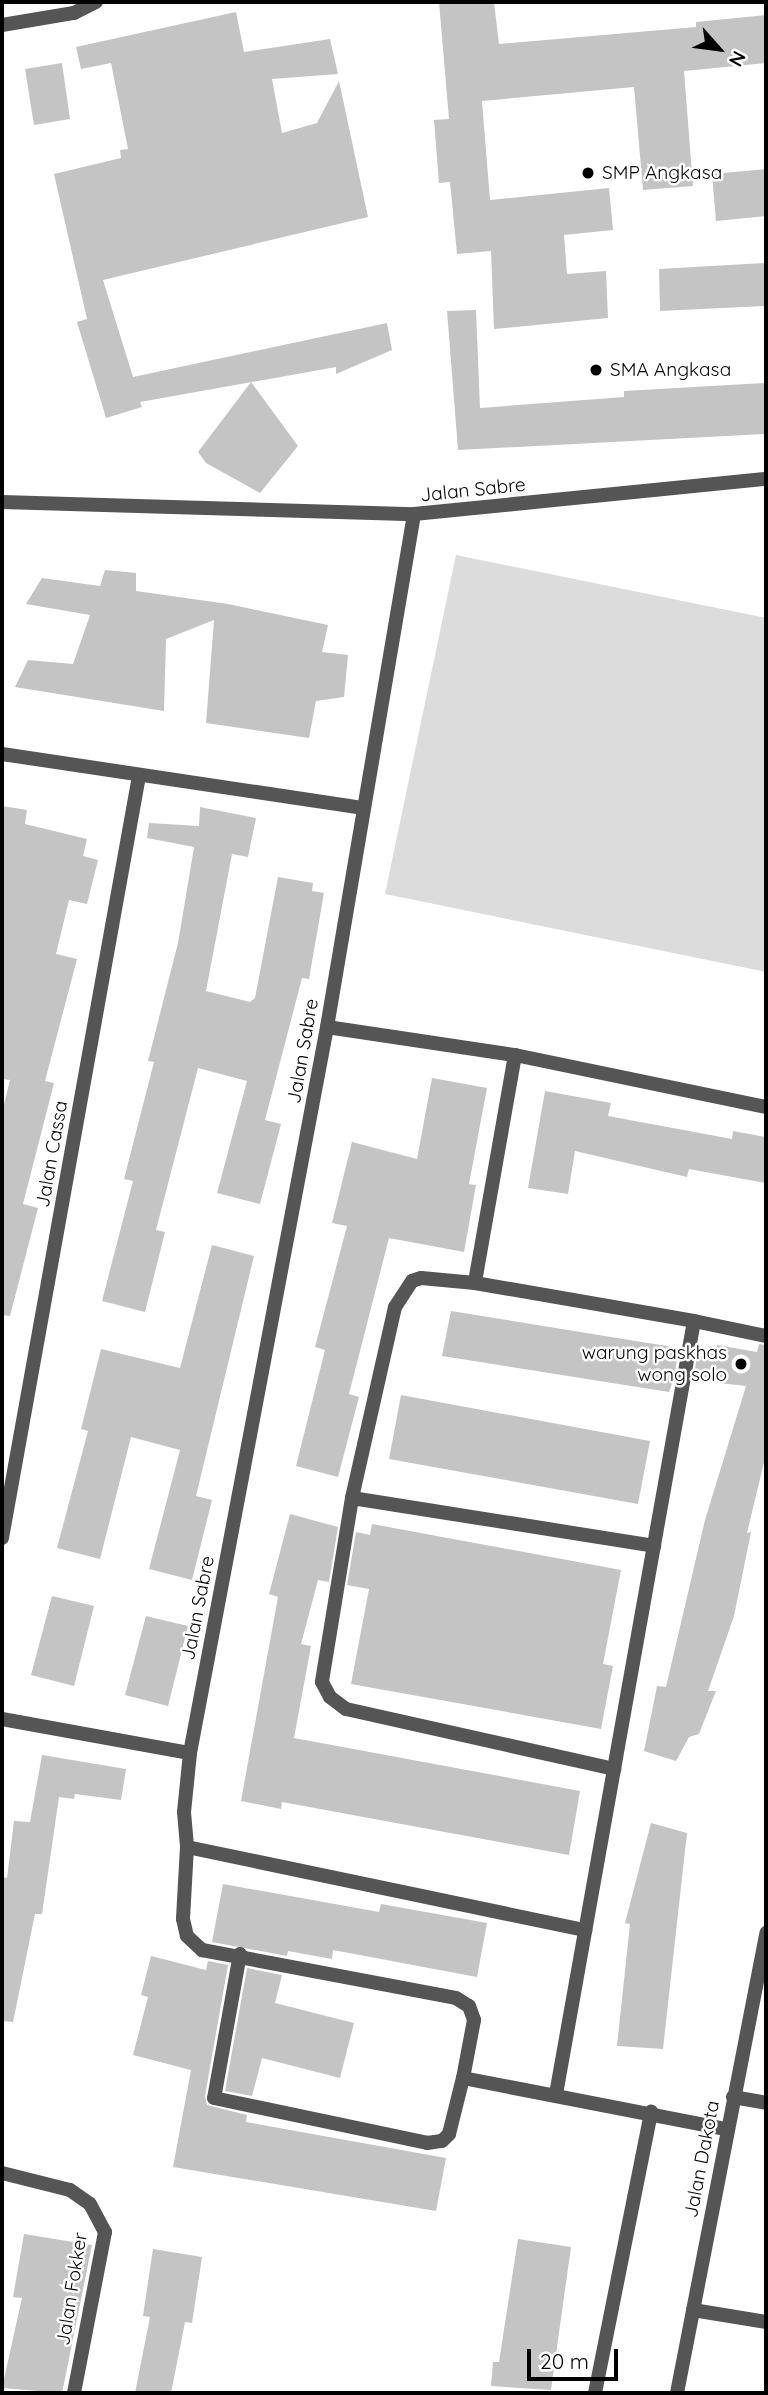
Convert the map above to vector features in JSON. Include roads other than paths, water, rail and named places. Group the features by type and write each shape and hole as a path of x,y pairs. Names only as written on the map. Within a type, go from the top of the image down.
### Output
{"street":[{"path":"2,25 74,13 96,2"},
{"name":"Jalan Sabre","path":"463,2078 474,2020 469,2006 456,1998 240,1954 202,1950 187,1936 183,1919 187,1847 184,1835 190,1753 327,1027 414,514 766,479"},
{"path":"3,497 414,514"},
{"path":"2,754 364,808"},
{"name":"Jalan Cassa","path":"2,1538 139,776"},
{"path":"327,1027 515,1055 766,1107"},
{"path":"475,1283 515,1055"},
{"path":"614,1769 346,1709 330,1697 323,1682 352,1498 395,1307 412,1281 421,1278 475,1283 766,1336"},
{"path":"556,2094 694,1321"},
{"path":"352,1498 654,1546"},
{"path":"2,1719 190,1753"},
{"path":"187,1847 585,1930"},
{"name":"Jalan Dakota","path":"677,2393 766,1933"},
{"path":"240,1954 214,2098 427,2143 442,2141 449,2134 463,2078 651,2112 726,2129"},
{"path":"733,2097 766,2103"},
{"path":"595,2393 651,2112"},
{"name":"Jalan Fokker","path":"2,2172 69,2190 90,2204 105,2232 74,2393"},
{"path":"693,2310 766,2322"}],"place":[{"name":"SMP Angkasa","path":"588,173"},
{"name":"SMA Angkasa","path":"596,370"},
{"name":"warung paskhas wong solo","path":"741,1364"}]}
